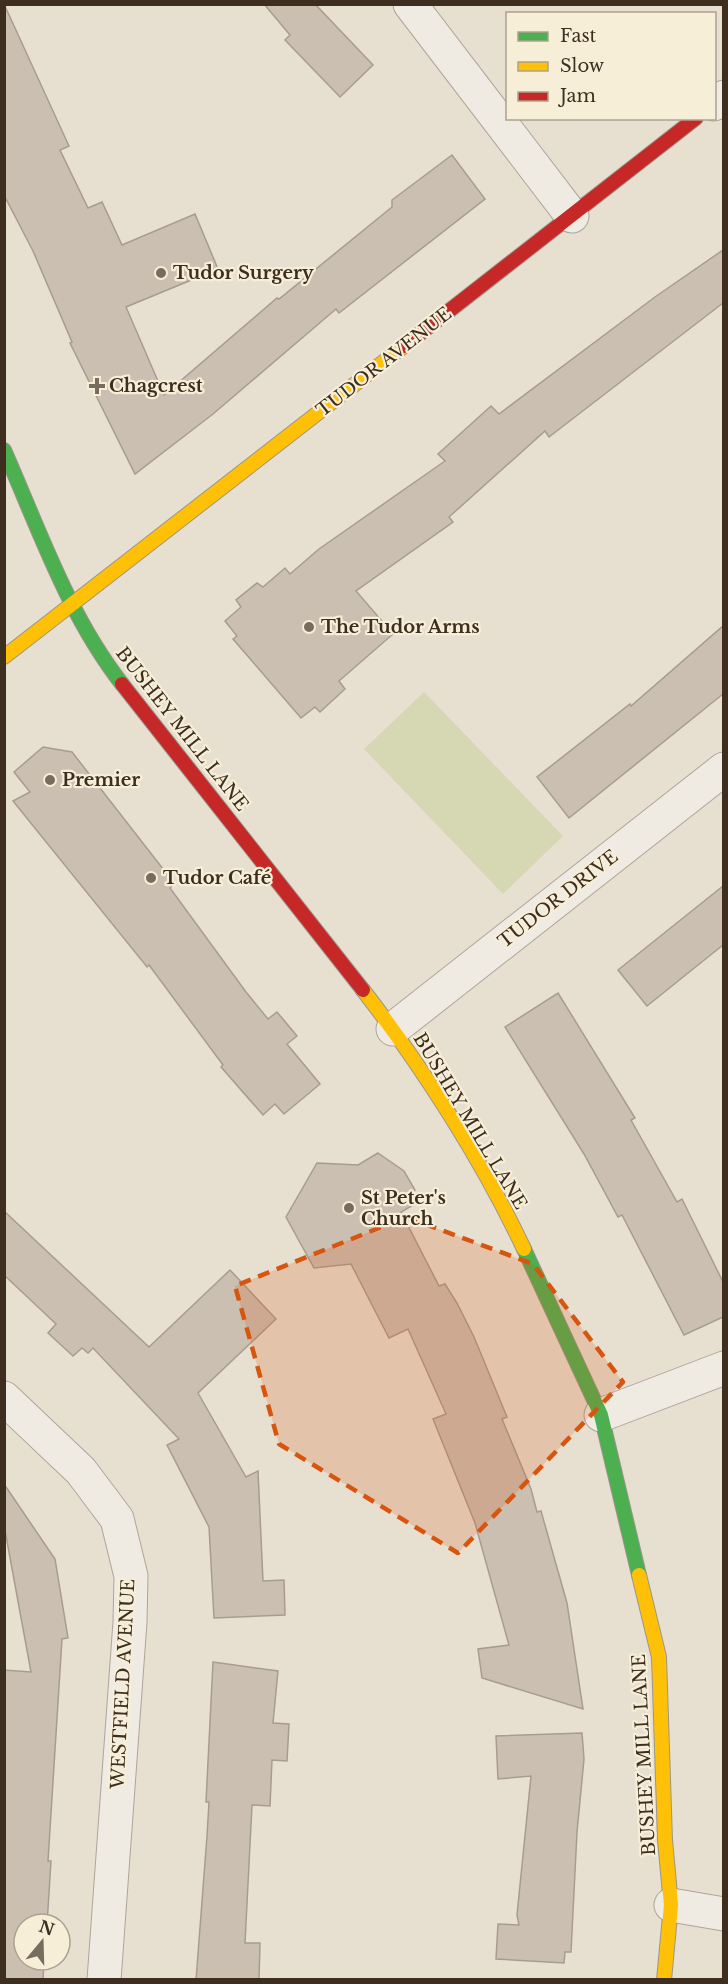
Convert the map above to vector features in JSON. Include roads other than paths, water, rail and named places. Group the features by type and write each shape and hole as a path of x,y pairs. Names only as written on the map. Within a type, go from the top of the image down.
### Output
{"street":[{"path":"410,4 572,216"},
{"name":"TUDOR AVENUE","path":"4,657 693,120"},
{"name":"BUSHEY MILL LANE","path":"4,450 72,604 108,666 393,1029 498,1194 601,1415 659,1657 666,1840 671,1905 664,1980"},
{"name":"TUDOR DRIVE","path":"393,1029 723,768"},
{"path":"601,1415 723,1368"},
{"name":"WESTFIELD AVENUE","path":"4,1398 81,1471 117,1519 131,1576 130,1622 104,1980"},
{"path":"671,1905 723,1914"}],"place":[{"name":"Tudor Surgery","path":"161,273"},
{"name":"Chagcrest","path":"97,386"},
{"name":"The Tudor Arms","path":"309,627"},
{"name":"Premier","path":"50,780"},
{"name":"Tudor Café","path":"151,878"},
{"name":"St Peter's Church","path":"349,1208"}]}
